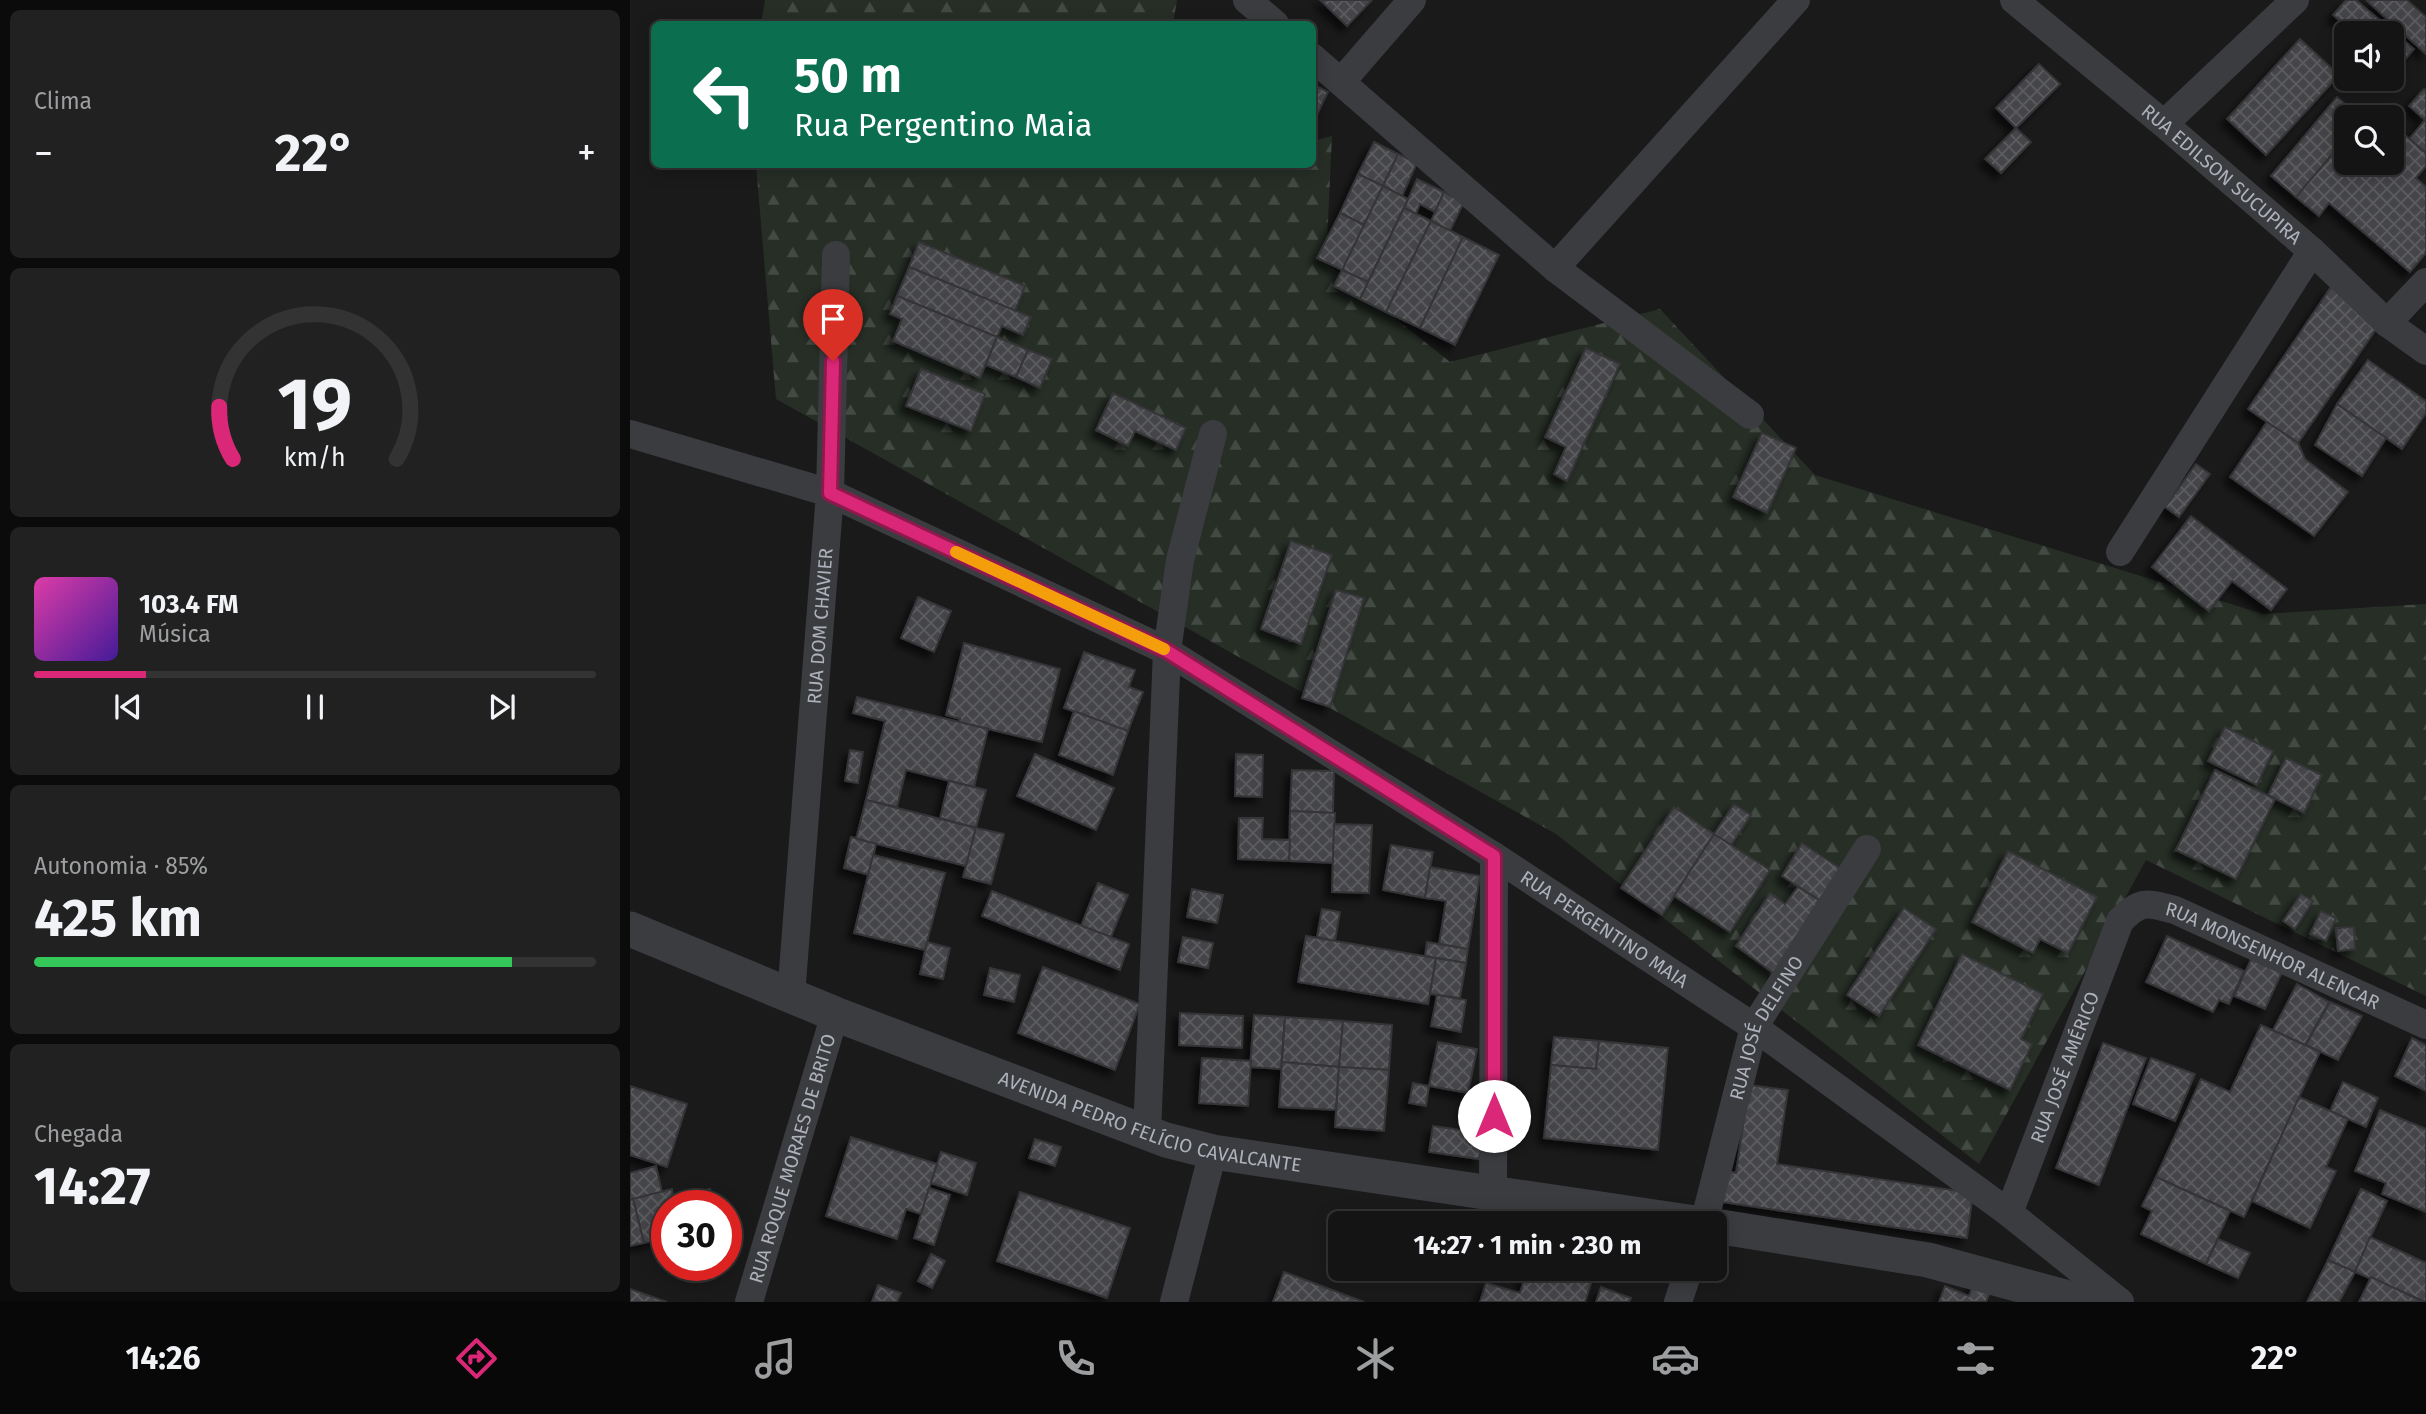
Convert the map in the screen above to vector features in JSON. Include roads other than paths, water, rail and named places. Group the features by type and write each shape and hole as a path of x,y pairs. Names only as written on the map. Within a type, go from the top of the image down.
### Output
{"street":[{"path":"1247,0 1272,21"},
{"path":"1341,82 1412,0"},
{"path":"1555,268 1796,0"},
{"name":"RUA EDILSON SUCUPIRA","path":"2014,0 2312,251 2387,323 2426,351"},
{"path":"2164,124 2295,0"},
{"path":"1316,60 1555,268 1750,415"},
{"path":"2120,552 2312,251"},
{"name":"RUA DOM CHAVIER","path":"791,996 830,493 836,255"},
{"path":"2387,323 2426,282"},
{"name":"RUA PERGENTINO MAIA","path":"630,434 830,493 1167,651 1494,856 1754,1027 2009,1213 2120,1302"},
{"path":"1147,1134 1167,651 1180,560 1213,434"},
{"name":"RUA JOSÉ DELFINO","path":"1707,1211 1754,1027 1867,849"},
{"path":"1493,1194 1494,856"},
{"name":"RUA MONSENHOR ALENCAR","path":"2120,921 2134,906 2151,904 2175,910 2426,1025"},
{"name":"RUA JOSÉ AMÉRICO","path":"2009,1213 2120,921"},
{"name":"AVENIDA PEDRO FELÍCIO CAVALCANTE","path":"630,929 835,1014 1147,1134 1213,1152 1611,1211"},
{"name":"RUA ROQUE MORAES DE BRITO","path":"749,1302 835,1014"},
{"path":"1174,1302 1213,1152"},
{"path":"1727,1228 1928,1260 2082,1302"},
{"path":"1678,1302 1685,1281"}]}
